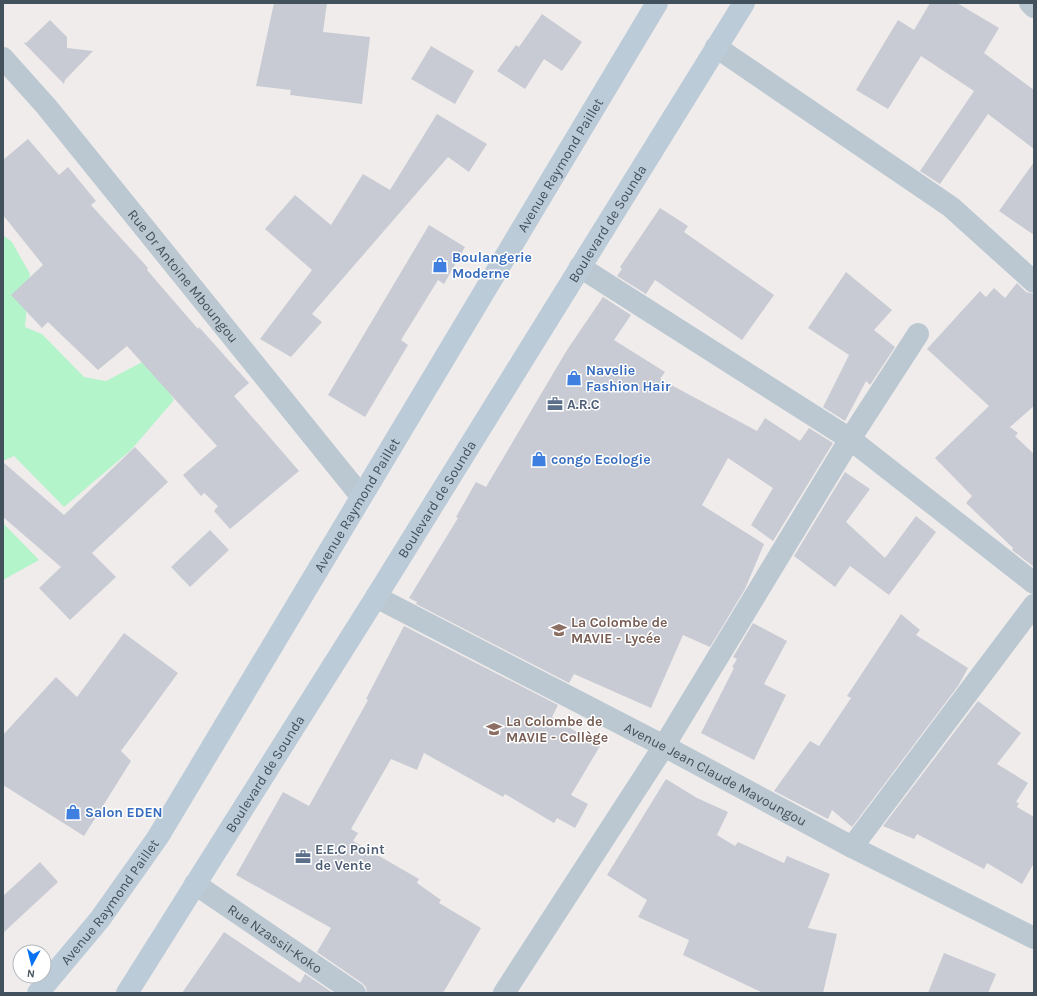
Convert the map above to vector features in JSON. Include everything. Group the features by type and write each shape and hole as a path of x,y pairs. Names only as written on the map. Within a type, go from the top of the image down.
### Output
{"main road":[{"name":"Avenue Raymond Paillet","path":"38,993 100,920 158,837 657,3"},
{"name":"Boulevard de Sounda","path":"127,993 376,596 744,3"}],"street":[{"path":"1030,3 1034,7"},
{"path":"716,47 951,207 1034,282"},
{"name":"Rue Dr Antoine Mboungou","path":"3,58 46,106 361,496"},
{"path":"580,267 850,439 1034,583"},
{"path":"504,993 664,746 850,439 918,334"},
{"name":"Avenue Jean Claude Mavoungou","path":"376,596 664,746 852,847 1034,938"},
{"path":"852,847 1034,605"},
{"name":"Rue Nzassil-Koko","path":"195,884 355,993"}],"green space":[{"path":"3,235 12,242 30,274 25,327 42,334 84,377 106,381 148,359 174,400 131,450 64,507 14,456 3,461"},
{"path":"3,523 39,560 3,580"}],"building":[{"path":"274,3 327,3 323,32 370,37 362,104 290,95 291,90 256,86"},
{"path":"930,3 957,3 999,28 984,53 1034,90 1034,149 988,114 940,184 920,171 974,91 921,56 888,109 856,90 898,20 914,30"},
{"path":"542,14 582,42 562,71 544,59 525,89 497,71 516,45 519,47"},
{"path":"50,20 67,37 67,48 93,51 65,80 64,84 23,42 26,43"},
{"path":"431,46 474,71 455,104 411,79"},
{"path":"437,114 487,144 469,172 448,157 312,314 322,322 291,357 260,339 312,270 265,229 295,195 331,225 363,174 390,190"},
{"path":"28,139 59,175 68,167 96,201 91,205 148,268 147,270 198,329 199,327 249,383 234,396 299,471 230,529 214,511 218,506 204,493 201,496 183,475 217,446 127,346 98,370 48,322 42,328 11,295 43,265 3,215 3,160"},
{"path":"1034,162 1034,235 999,211"},
{"path":"660,208 688,226 684,232 774,295 742,340 655,280 646,294 617,276 622,269 620,267"},
{"path":"429,225 465,247 444,284 438,280 401,340 408,345 365,417 328,395"},
{"path":"846,272 892,310 874,330 895,347 870,385 866,381 845,421 823,407 849,355 808,328"},
{"path":"1017,283 1026,292 1034,294 1034,406 1010,427 1018,433 1015,436 1034,454 1034,567 1012,550 1013,548 966,503 972,496 935,458 989,406 927,349 980,291 986,297 994,288 1005,298"},
{"path":"603,297 631,315 614,340 665,372 660,379 757,431 765,418 800,441 809,428 833,443 773,541 751,525 773,488 728,458 702,505 764,544 745,589 710,647 683,635 651,708 574,674 569,683 416,604 417,602 409,598 458,518 456,517 476,482 486,487 567,350"},
{"path":"135,447 168,482 92,553 116,577 70,620 39,588 61,567 3,517 3,462 64,515"},
{"path":"845,472 870,489 846,522 885,558 916,516 936,532 889,595 850,566 835,587 794,556"},
{"path":"210,530 229,550 190,587 171,567"},
{"path":"901,614 920,630 916,635 968,668 958,686 852,827 832,810 828,819 774,791 810,741 819,746 851,698 847,696"},
{"path":"753,623 787,641 764,684 786,695 754,760 701,733 734,668 732,667 737,659 733,657"},
{"path":"404,626 558,705 552,717 600,746 571,795 588,804 575,828 557,818 554,823 505,794 503,797 424,753 417,770 391,759 351,829 358,833 353,841 419,879 417,883 441,900 439,903 481,928 443,993 367,993 366,987 362,983 317,952 331,928 236,875 283,792 309,806 368,700 366,699"},
{"path":"124,633 178,673 121,751 131,761 84,836 3,785 3,735 56,677 77,697"},
{"path":"978,701 1021,733 997,764 1028,783 1016,802 1019,803 1017,807 1034,817 1034,863 1022,884 987,863 984,869 917,834 914,839 883,826"},
{"path":"666,779 697,798 728,812 717,835 735,846 738,842 784,863 787,856 830,874 808,928 837,934 823,993 763,993 683,955 689,940 638,917 647,900 607,875"},
{"path":"40,862 58,882 3,933 3,896"},
{"path":"224,932 300,983 305,974 333,993 182,993"},
{"path":"944,953 996,974 988,993 928,993"}],"place":[{"name":"Boulangerie Moderne","path":"440,265"},
{"name":"Navelie Fashion Hair","path":"574,378"},
{"name":"A.R.C","path":"555,404"},
{"name":"congo Ecologie","path":"539,459"},
{"name":"La Colombe de MAVIE - Lycée","path":"559,630"},
{"name":"La Colombe de MAVIE - Collège","path":"494,729"},
{"name":"Salon EDEN","path":"73,812"},
{"name":"E.E.C Point de Vente","path":"303,857"}]}
